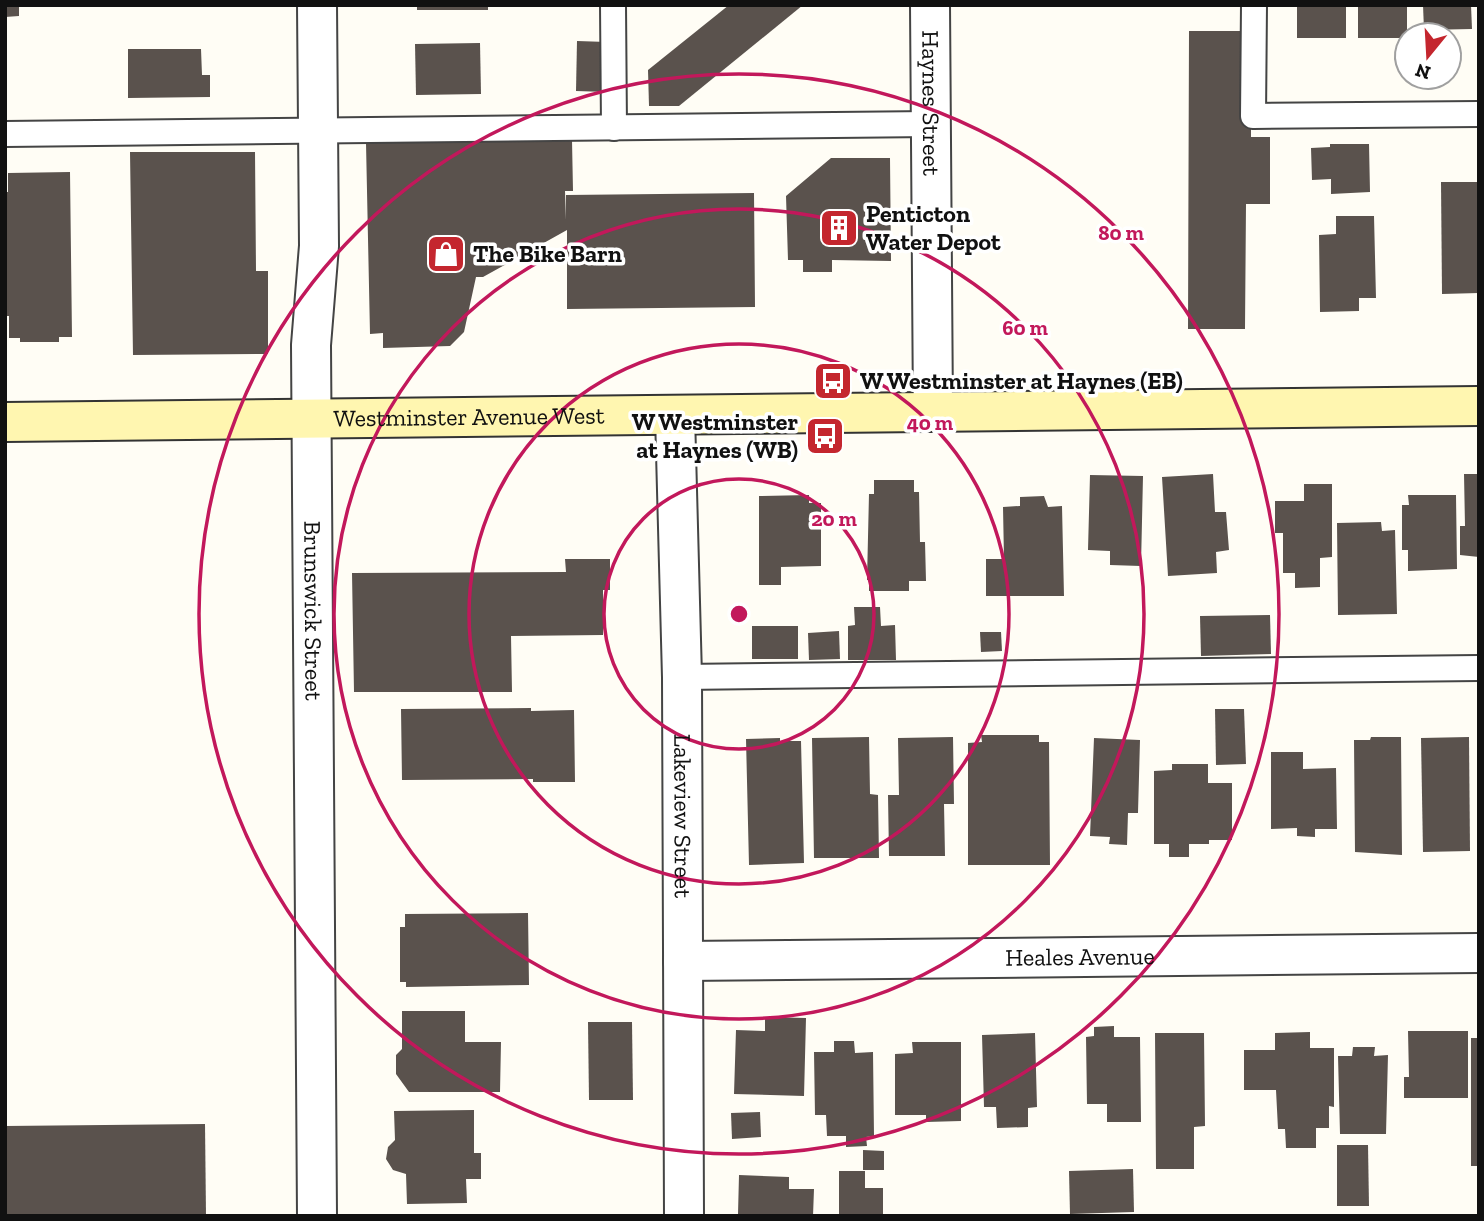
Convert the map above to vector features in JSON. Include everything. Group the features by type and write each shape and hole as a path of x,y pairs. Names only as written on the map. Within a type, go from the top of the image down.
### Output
{"main road":[{"name":"Westminster Avenue West","path":"5,422 1479,406"}],"street":[{"name":"Brunswick Street","path":"317,5 319,246 311,345 317,1216"},
{"name":"Haynes Street","path":"930,5 933,412"},
{"name":"Lakeview Street","path":"675,415 682,677 684,1216"},
{"name":"Heales Avenue","path":"683,961 1479,953"}],"lane":[{"path":"613,5 614,128"},
{"path":"1254,5 1253,116 1479,114"},
{"path":"5,134 931,124"},
{"path":"682,677 1479,668"}],"building":[{"path":"5,5 19,5 19,16 5,17"},
{"path":"417,5 488,5 488,10 417,10"},
{"path":"729,5 803,5 679,106 649,106 648,70"},
{"path":"1297,5 1346,5 1346,38 1297,38"},
{"path":"1358,5 1407,5 1407,21 1393,21 1393,38 1358,38"},
{"path":"1423,5 1471,5 1472,29 1463,29 1463,21 1424,21"},
{"path":"1189,31 1251,31 1251,137 1270,137 1270,204 1246,204 1245,329 1188,329"},
{"path":"577,41 607,42 606,92 576,91"},
{"path":"480,43 481,94 416,95 415,44"},
{"path":"128,49 201,49 202,75 210,75 210,97 128,98"},
{"path":"572,140 573,191 565,191 566,220 566,195 754,193 755,307 567,309 567,230 483,277 476,277 464,332 450,346 383,348 383,333 370,334 366,143"},
{"path":"1330,144 1369,144 1370,192 1331,194 1331,179 1312,180 1311,148 1330,147"},
{"path":"130,152 255,152 256,271 268,271 268,354 133,355"},
{"name":"Penticton Water Depot","path":"831,158 890,158 891,261 832,260 832,272 803,272 803,260 788,260 786,196"},
{"path":"70,172 72,337 59,337 59,342 20,342 20,338 9,338 9,316 5,316 5,192 8,192 8,173"},
{"path":"1441,182 1479,182 1479,293 1442,294"},
{"path":"1336,216 1374,216 1376,298 1359,298 1359,311 1320,312 1319,235 1336,234"},
{"path":"1213,474 1215,512 1226,512 1229,550 1216,552 1217,573 1168,576 1162,477"},
{"path":"1464,474 1479,474 1479,557 1460,555 1460,526 1465,526"},
{"path":"1090,475 1143,476 1141,566 1110,565 1110,551 1088,550"},
{"path":"874,480 914,480 914,492 919,492 920,542 925,542 926,581 909,581 909,591 869,591 869,494 874,494"},
{"path":"1304,484 1332,484 1332,557 1320,558 1320,587 1295,588 1295,573 1283,573 1283,533 1275,533 1275,501 1304,501"},
{"path":"809,495 809,503 821,503 821,566 781,567 781,585 759,585 759,496"},
{"path":"1408,495 1456,495 1457,569 1408,571 1408,550 1402,550 1402,505 1409,505"},
{"path":"1044,496 1048,507 1062,506 1064,596 986,596 986,559 1004,559 1003,507 1020,506 1020,497"},
{"path":"1381,522 1382,531 1395,530 1397,614 1338,615 1337,523"},
{"path":"565,559 610,559 610,590 603,590 603,635 511,636 512,692 354,692 352,573 566,572"},
{"path":"854,607 880,607 881,626 895,625 896,660 848,660 848,626 855,625"},
{"path":"1270,615 1271,654 1201,656 1200,616"},
{"path":"752,626 798,626 798,659 752,659"},
{"path":"839,631 840,659 809,660 808,633"},
{"path":"980,632 1001,632 1002,651 981,652"},
{"path":"531,708 531,711 574,710 575,782 533,782 533,779 402,780 401,709"},
{"path":"1215,709 1244,709 1246,764 1216,765"},
{"path":"981,735 1039,735 1039,742 1049,742 1050,865 968,865 968,743 982,742"},
{"path":"869,737 870,794 878,795 879,858 814,858 812,738"},
{"path":"953,737 954,804 944,804 945,856 889,856 888,795 899,795 898,738"},
{"path":"1371,737 1401,737 1402,855 1355,852 1354,740 1370,740"},
{"path":"1469,737 1470,851 1423,852 1421,738"},
{"path":"780,738 780,741 801,741 804,863 749,865 746,739"},
{"path":"1094,738 1140,740 1138,813 1128,813 1127,845 1109,844 1110,837 1090,836"},
{"path":"1271,752 1303,752 1303,769 1336,768 1337,829 1315,829 1315,837 1297,836 1297,828 1271,829"},
{"path":"1172,764 1208,764 1208,783 1232,783 1232,840 1209,840 1209,844 1189,844 1189,857 1169,857 1169,844 1154,844 1154,771 1172,770"},
{"path":"528,913 529,985 406,987 406,982 400,982 400,927 405,927 405,914"},
{"path":"402,1011 465,1011 465,1042 501,1042 500,1092 409,1092 396,1074 396,1055 402,1049"},
{"path":"765,1017 806,1018 804,1096 734,1094 736,1030 765,1031"},
{"path":"588,1022 632,1022 633,1100 589,1100"},
{"path":"1114,1026 1114,1037 1140,1037 1141,1122 1107,1122 1107,1104 1087,1104 1086,1037 1094,1036 1094,1027"},
{"path":"1408,1031 1468,1031 1468,1098 1404,1098 1404,1077 1409,1077"},
{"path":"1310,1032 1310,1048 1334,1048 1334,1107 1329,1106 1329,1128 1316,1128 1316,1148 1286,1148 1285,1129 1278,1129 1276,1090 1244,1090 1244,1050 1275,1050 1275,1033"},
{"path":"1035,1033 1037,1107 1028,1108 1028,1127 997,1128 996,1107 984,1107 982,1035"},
{"path":"1155,1033 1204,1033 1205,1126 1194,1127 1194,1169 1156,1169"},
{"path":"1471,1038 1479,1038 1479,1166 1471,1166"},
{"path":"834,1041 854,1041 855,1053 873,1052 874,1136 866,1137 867,1146 846,1147 846,1136 827,1136 826,1115 815,1115 814,1052 834,1052"},
{"path":"912,1042 961,1042 961,1121 926,1122 926,1115 895,1115 895,1054 913,1053"},
{"path":"1353,1047 1375,1047 1374,1056 1388,1055 1386,1134 1340,1134 1338,1056 1352,1056"},
{"path":"474,1110 474,1153 481,1153 481,1179 466,1179 467,1203 407,1204 406,1174 393,1170 386,1159 388,1147 395,1140 394,1111"},
{"path":"760,1112 761,1137 732,1139 731,1113"},
{"path":"205,1124 206,1216 5,1216 5,1126"},
{"path":"1337,1145 1368,1145 1369,1206 1337,1206"},
{"path":"863,1150 884,1151 884,1170 863,1170"},
{"path":"1133,1169 1134,1212 1070,1214 1069,1171"},
{"path":"839,1171 865,1171 865,1188 883,1188 883,1216 839,1216"},
{"path":"739,1175 789,1177 789,1189 814,1189 813,1216 738,1214"}],"place":[{"name":"Penticton Water Depot","path":"839,228"},
{"name":"The Bike Barn","path":"446,254"},
{"name":"W Westminster at Haynes (EB)","path":"833,381"},
{"name":"W Westminster at Haynes (WB)","path":"825,436"}]}
